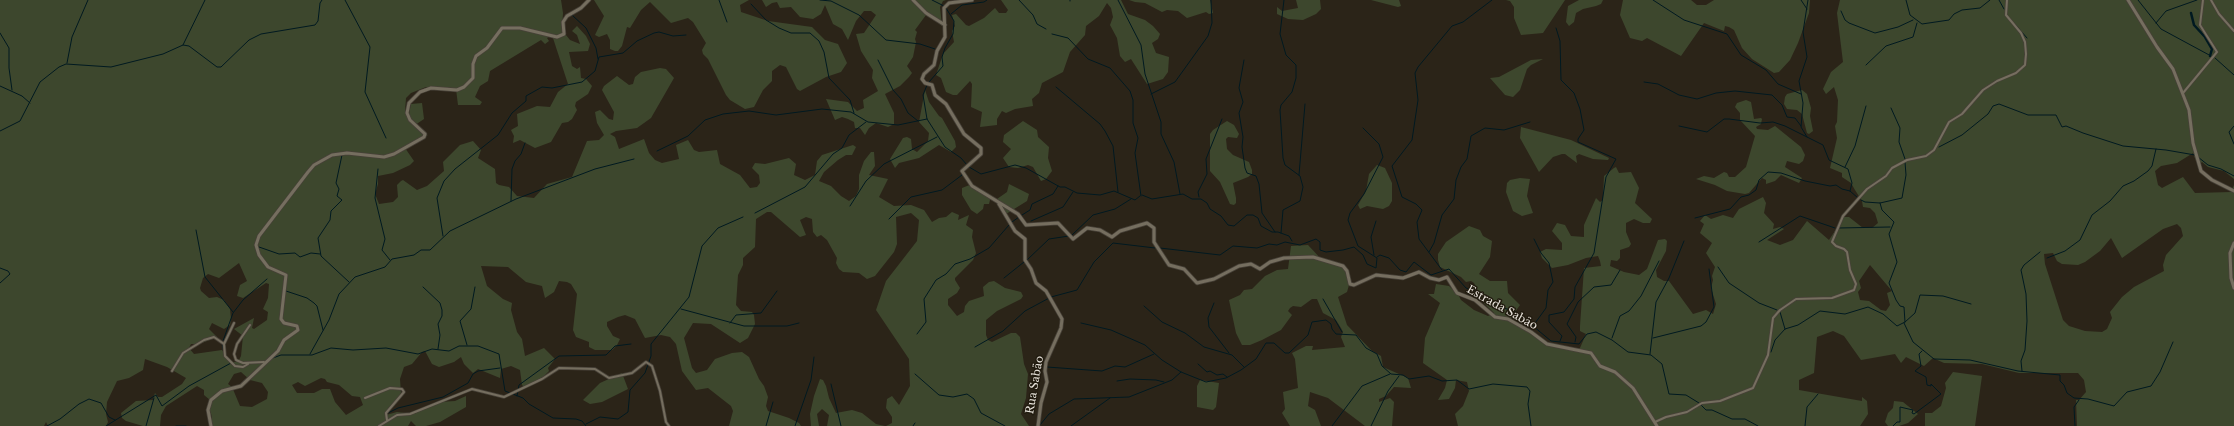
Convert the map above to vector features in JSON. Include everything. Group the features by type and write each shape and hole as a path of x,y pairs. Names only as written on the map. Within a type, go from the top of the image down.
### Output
{"street":[{"path":"211,426 208,410 211,400 222,391 241,386 264,362 278,351 284,340 298,330 297,326 284,322 281,318 286,275 282,272 271,270 263,261 256,245 259,236 308,172 324,159 340,153 378,158 391,156 425,136 410,120 407,113 409,103 420,92 431,88 457,90 464,87 473,78 473,64 476,56 487,48 502,28 520,28 557,37 564,34 563,22 567,16 581,8 589,0"},
{"path":"913,0 926,13 945,25"},
{"path":"972,0 947,4 944,10 945,36 937,50 934,65 924,74 923,81 932,85 935,95 946,104 956,122 960,125 963,133 981,149 981,154 963,170 963,174 974,189 991,196 998,203"},
{"path":"1655,424 1666,417 1687,412 1702,403 1720,401 1755,386 1768,355 1773,318 1792,301 1801,298 1836,297 1854,290 1856,284 1849,266 1848,252 1836,246 1832,242 1843,216 1869,188 1886,176 1892,168 1907,160 1926,156 1934,150 1949,122 1962,114 1983,90 1997,81 2016,74 2025,65 2025,42 2021,33 2006,14 2006,0"},
{"path":"2128,0 2157,47 2174,69 2190,114 2193,143 2201,172 2212,180 2234,191"},
{"path":"2183,93 2217,52 2200,25 2203,0"},
{"path":"2212,0 2219,14 2234,31"},
{"name":"Estrada Sabäo","path":"998,203 1018,214 1026,225 1058,223 1073,239 1087,228 1100,230 1112,237 1123,230 1144,222 1149,223 1154,228 1155,244 1167,263 1172,267 1184,269 1195,282 1203,283 1245,264 1251,264 1262,268 1270,262 1284,258 1313,257 1342,266 1347,270 1350,284 1354,285 1376,275 1403,278 1419,272 1430,278 1439,280 1447,277 1457,293 1474,300 1495,317 1508,319 1531,332 1547,344 1591,353 1600,366 1615,372 1633,388 1655,424"},
{"name":"Rua Sabäo","path":"998,203 1015,231 1025,239 1025,260 1031,269 1036,283 1046,291 1062,319 1061,328 1046,362 1045,371 1047,382 1041,403 1038,426"},
{"path":"2234,244 2230,253 2231,278 2234,288"},
{"path":"234,323 224,344 225,356 229,361 238,367 264,362"},
{"path":"248,364 239,362 233,352 250,325"},
{"path":"172,371 183,353 204,340 214,337 224,344"},
{"path":"379,426 397,415 410,414 472,389 504,396 542,379 559,368 595,369 609,378 632,373 646,362 652,366 666,422 669,426"},
{"path":"365,398 390,388 402,389 404,392 386,413 387,420"}],"green space":[{"path":"0,0 561,0 563,13 562,30 570,40 580,44 577,35 572,31 577,26 586,36 590,44 588,51 569,52 572,66 577,69 580,67 581,78 586,79 592,86 588,94 576,102 575,106 577,110 572,119 568,122 562,123 551,142 535,148 520,140 513,143 514,136 511,130 518,126 517,114 537,106 550,107 558,92 568,84 552,35 547,38 549,41 545,44 541,40 490,71 488,81 480,86 475,97 482,102 480,105 458,105 456,89 447,87 426,87 411,93 406,98 405,111 409,114 411,104 422,103 424,119 415,125 425,135 428,135 405,148 414,161 410,165 393,173 378,176 378,184 375,194 379,204 393,202 398,197 397,185 403,180 417,190 427,186 444,171 443,162 460,145 473,141 481,150 478,158 495,169 496,183 509,187 517,196 534,198 547,184 572,177 587,141 599,140 604,135 597,123 595,112 600,110 609,119 613,120 614,112 602,90 604,86 617,76 629,85 633,84 635,77 641,72 660,68 666,69 674,78 651,118 637,128 616,131 610,134 615,137 619,149 644,139 649,153 655,160 662,163 679,159 676,145 688,140 694,150 699,152 717,150 720,164 740,175 750,188 757,187 760,183 759,175 752,168 755,163 765,164 789,158 796,164 794,175 805,180 815,175 817,161 822,155 853,145 856,147 852,155 846,155 838,160 824,172 819,181 831,186 841,196 849,201 856,196 859,189 859,175 864,161 871,152 874,152 875,166 869,175 888,179 879,197 894,206 911,205 924,210 932,222 939,218 946,217 952,212 959,215 958,220 969,215 966,225 973,230 972,237 976,253 973,260 955,278 960,288 957,293 948,299 948,305 957,316 964,312 965,306 969,301 984,296 983,287 989,282 994,281 1005,288 1021,292 1023,296 1021,299 997,311 986,320 986,335 988,340 992,342 1011,333 1016,333 1020,337 1024,364 1028,374 1026,398 1021,414 1029,426 886,426 892,423 892,417 886,408 887,399 892,396 899,405 910,386 909,359 876,310 886,281 917,241 919,220 911,213 896,217 897,244 894,252 875,276 867,279 859,273 843,272 839,269 836,263 837,258 827,240 821,235 817,237 813,232 812,219 806,217 800,220 806,235 800,237 771,212 767,212 756,219 755,247 743,258 743,265 738,275 736,305 741,311 752,312 754,315 755,324 748,338 740,343 711,324 693,323 684,338 692,368 696,373 707,370 715,359 732,353 742,352 749,357 768,397 766,406 768,411 789,418 799,423 801,426 729,426 733,411 731,406 708,388 696,390 682,371 676,344 670,337 661,335 645,338 635,319 625,315 607,322 607,326 613,336 620,339 617,345 612,350 595,350 589,347 589,342 576,337 573,330 577,294 571,284 559,281 554,292 545,298 542,286 526,282 508,267 481,266 487,286 503,299 512,303 511,310 517,332 522,339 525,356 544,348 555,359 548,368 549,371 543,377 524,387 522,385 520,370 511,366 501,369 500,378 478,369 473,373 464,364 461,357 454,362 439,367 432,364 425,351 422,352 412,364 404,367 400,379 401,393 386,415 397,412 414,414 439,402 455,401 466,396 466,407 440,422 426,426 416,426 411,421 408,426 210,426 212,417 208,404 210,400 204,395 204,390 197,386 166,406 161,415 160,426 143,426 126,421 122,418 121,413 136,401 153,400 155,393 158,397 162,397 182,384 186,378 167,367 145,359 143,370 129,378 117,381 107,402 106,414 108,422 106,426 48,426 46,422 44,426 0,426","holes":["239,263 247,281 240,285 237,296 243,298 266,283 269,284 268,298 263,309 268,312 267,320 254,329 252,328 254,318 234,329 243,336 241,356 238,362 230,362 222,350 194,354 189,348 191,344 199,344 217,337 209,329 212,323 224,329 230,325 231,319 230,309 224,300 217,297 209,298 201,291 200,288 203,278 208,274 219,278","241,372 250,380 262,383 268,392 267,399 252,407 240,406 232,387 228,384 234,374","321,378 325,379 327,382 339,385 352,396 360,397 363,405 346,415 335,402 330,389 322,389 314,393 297,393 292,385 298,382 305,386"]},
{"path":"594,0 749,0 740,5 741,12 768,21 812,27 825,40 838,44 847,63 841,72 826,77 800,91 797,89 786,67 780,65 772,71 772,81 763,90 754,107 745,109 730,100 726,95 708,59 703,54 702,50 706,43 693,22 688,18 671,23 650,2 641,10 630,28 627,27 622,46 618,51 615,51 610,49 610,40 607,34 599,37 595,35 604,16"},
{"path":"762,0 946,0 943,1 940,7 942,26 929,15 926,15 915,30 917,32 913,57 907,66 912,73 900,86 885,94 894,113 894,124 888,127 876,123 869,128 865,135 860,128 855,128 854,122 848,119 842,117 835,120 826,99 848,102 857,111 864,108 863,100 878,91 872,78 873,70 861,51 856,34 864,33 876,15 871,11 864,11 856,21 848,40 842,29 833,24 825,5 821,14 813,19 800,17 791,7 780,8 777,2 766,7"},
{"path":"1001,0 1121,0 1128,14 1145,20 1160,34 1158,39 1152,43 1156,53 1169,57 1168,72 1163,79 1147,84 1131,59 1125,62 1120,56 1117,38 1110,25 1113,17 1111,8 1107,3 1099,16 1086,26 1085,35 1070,52 1063,72 1042,83 1039,93 1032,99 1033,106 1015,109 1006,113 1002,111 997,119 997,125 980,127 982,112 971,107 972,84 970,81 957,95 953,95 946,92 941,78 936,75 943,54 954,42 952,31 955,26 952,15 956,14 966,25 969,26 984,18 995,8 999,13 1006,13 1008,10"},
{"path":"1129,0 1210,0 1213,13 1209,14 1206,12 1187,18 1178,11 1167,10 1162,12 1145,3"},
{"path":"1296,0 1320,0 1321,9 1316,14 1303,20 1288,19 1277,14 1277,7 1282,11 1298,8"},
{"path":"1371,0 1399,0 1401,6 1398,7"},
{"path":"1506,0 1565,0 1543,33 1521,35 1514,18 1514,7 1510,1"},
{"path":"1579,0 1603,0 1601,4 1583,9 1576,13 1574,22 1569,26 1566,22 1568,6"},
{"path":"1623,0 1691,0 1697,5 1706,5 1714,0 1810,0 1809,13 1790,60 1779,72 1774,73 1752,59 1742,48 1734,30 1725,26 1724,31 1704,23 1681,56 1647,38 1642,41 1630,38 1620,15"},
{"path":"1840,0 2234,0 2234,179 2224,171 2208,167 2202,162 2198,166 2193,153 2177,163 2161,166 2155,171 2158,185 2162,188 2183,177 2195,193 2231,192 2234,185 2234,426 2077,426 2076,400 2079,400 2086,392 2084,380 2078,373 2019,373 1982,364 1944,363 1933,358 1924,366 1906,357 1901,363 1895,354 1861,360 1844,336 1833,331 1817,337 1814,373 1799,380 1799,390 1862,401 1862,397 1867,401 1868,414 1860,426 1458,426 1455,414 1463,406 1469,391 1467,382 1456,380 1455,388 1449,399 1438,400 1445,388 1447,380 1423,363 1425,338 1440,303 1428,294 1434,294 1436,284 1449,286 1458,294 1461,300 1474,310 1488,316 1494,313 1483,302 1474,283 1471,281 1466,282 1461,277 1440,267 1438,254 1446,242 1469,226 1480,230 1483,236 1492,241 1490,257 1479,274 1490,281 1507,281 1508,293 1520,305 1515,312 1515,320 1548,343 1580,348 1586,334 1580,331 1584,268 1601,266 1598,256 1552,268 1542,258 1540,252 1546,249 1562,250 1562,243 1552,231 1557,223 1565,225 1571,236 1584,237 1584,225 1596,198 1600,202 1603,200 1604,176 1616,167 1619,173 1631,172 1639,188 1635,203 1652,219 1650,223 1643,223 1634,219 1626,223 1626,232 1631,244 1629,247 1620,250 1620,258 1617,261 1611,260 1610,266 1624,272 1639,275 1647,269 1658,240 1665,239 1667,241 1666,251 1656,270 1657,277 1664,281 1669,281 1693,314 1706,310 1713,314 1716,304 1711,288 1713,280 1712,276 1715,267 1706,253 1712,243 1700,233 1704,224 1700,221 1705,215 1711,219 1723,215 1733,218 1739,209 1763,197 1766,203 1764,213 1774,224 1773,229 1780,227 1784,229 1767,240 1780,245 1793,240 1807,221 1829,240 1844,217 1849,217 1863,228 1872,228 1878,223 1875,213 1870,208 1863,207 1862,201 1851,183 1842,177 1842,173 1830,168 1837,138 1835,126 1837,122 1838,100 1834,87 1826,94 1823,89 1831,72 1843,62 1837,13","holes":["2177,224 2181,228 2183,236 2166,255 2163,265 2164,271 2134,287 2122,297 2110,312 2112,318 2107,329 2102,332 2085,331 2069,326 2063,320 2045,264 2044,254 2053,253 2057,261 2062,264 2078,265 2085,262 2100,251 2111,238 2122,258 2163,229","1870,265 1892,291 1887,293 1890,305 1886,311 1881,310 1869,301 1860,300 1858,292 1861,288 1859,281"]},
{"path":"1543,59 1531,65 1527,69 1520,90 1513,97 1505,95 1490,78 1499,77 1531,60"},
{"path":"925,90 929,102 942,118 955,141 956,147 951,152 939,145 919,158 899,163 895,168 890,159 903,138 907,137 911,139 912,149 917,152 928,141 929,133 919,122"},
{"path":"1802,90 1807,94 1811,108 1810,116 1813,131 1809,134 1807,133 1802,114 1797,110 1787,109 1784,104 1787,94"},
{"path":"1746,100 1751,102 1754,119 1762,119 1761,124 1756,127 1757,129 1768,130 1775,126 1801,147 1805,155 1803,161 1799,164 1787,161 1785,167 1802,178 1799,183 1781,175 1775,181 1766,184 1766,180 1762,178 1749,193 1745,194 1727,191 1715,185 1696,179 1704,176 1714,178 1724,172 1727,173 1729,177 1735,177 1746,167 1755,136 1740,120 1740,113 1735,107 1737,103"},
{"path":"1023,121 1037,130 1038,137 1049,147 1048,158 1052,171 1046,179 1041,181 1033,167 1028,165 1018,168 1009,167 1003,158 1011,149 1003,142 1004,135"},
{"path":"1227,121 1234,125 1239,134 1237,138 1228,137 1226,139 1227,149 1233,155 1249,162 1252,170 1252,174 1248,177 1233,183 1236,198 1236,203 1234,205 1230,204 1220,182 1210,171 1210,134 1213,130"},
{"path":"1521,127 1571,140 1609,158 1608,160 1593,159 1579,154 1576,156 1577,163 1565,154 1562,154 1553,157 1539,172 1520,138"},
{"path":"1377,165 1385,168 1392,183 1392,201 1389,206 1383,209 1367,206 1360,209 1358,205 1366,191 1369,174"},
{"path":"1520,178 1530,179 1527,196 1533,213 1522,216 1513,211 1506,192 1507,183 1510,180"},
{"path":"972,184 989,196 990,200 989,204 984,204 983,209 977,214 971,210 962,195 962,188"},
{"path":"1009,184 1029,194 1027,201 1006,214 997,199 1007,192"},
{"path":"1308,245 1322,260 1341,265 1347,275 1349,285 1347,292 1338,297 1347,325 1372,351 1381,356 1383,367 1408,378 1411,388 1394,387 1386,396 1379,399 1379,402 1390,398 1394,402 1392,426 1365,426 1328,398 1310,392 1308,406 1315,410 1321,426 1290,426 1282,413 1285,409 1283,392 1298,388 1295,359 1292,353 1306,346 1313,346 1312,350 1345,347 1341,337 1343,332 1341,328 1336,320 1323,313 1317,299 1312,299 1301,307 1293,306 1290,308 1288,311 1292,315 1281,330 1262,340 1250,345 1242,345 1236,333 1229,300 1240,295 1244,290 1252,289 1265,276 1277,270 1288,269 1291,246"},
{"path":"1953,372 1982,376 1975,426 1925,426 1925,413 1932,413 1941,406 1946,388 1945,383"},
{"path":"622,373 628,389 602,402 590,404 583,400 600,383"},
{"path":"820,379 823,380 826,386 829,398 836,413 852,410 862,413 876,424 885,426 827,426 829,415 822,409 817,414 819,426 811,426 810,414"},
{"path":"1200,380 1219,383 1216,407 1213,410 1197,407 1197,386"},
{"path":"1894,401 1903,402 1918,414 1908,423 1899,426 1888,426 1885,422 1888,413 1893,408"}],"waterway":[{"path":"67,63 72,37 88,0"},
{"path":"183,45 205,0"},
{"path":"0,131 20,121 40,82 59,67 66,64 111,67 163,54 183,45 189,46 217,67 221,67 249,40 261,34 315,25 318,21 320,3 322,0"},
{"path":"345,0 370,47 365,92 386,138"},
{"path":"719,0 727,22"},
{"path":"820,0 831,1 859,15 886,40 920,44 935,49"},
{"path":"932,0 944,6"},
{"path":"951,14 962,5 984,2 987,0"},
{"path":"1019,0 1033,15 1037,24 1046,29"},
{"path":"1118,0 1141,45 1145,74 1161,122 1161,134 1174,162 1180,194"},
{"path":"1151,94 1175,82 1208,36 1212,23 1211,0"},
{"path":"1281,233 1283,210 1300,201 1303,187 1300,176 1285,165 1283,158 1280,110 1281,105 1292,92 1296,78 1296,65 1286,55 1280,34 1284,0"},
{"path":"1442,270 1419,239 1417,222 1422,210 1416,204 1402,197 1392,166 1412,140 1418,100 1415,73 1418,67 1452,26 1463,22 1492,0"},
{"path":"1653,0 1684,20 1727,34 1741,55 1766,70 1778,84 1801,94"},
{"path":"1801,0 1807,9"},
{"path":"1807,137 1801,127 1803,103 1799,81 1807,57 1803,32 1808,0"},
{"path":"1906,0 1910,15 1922,24 1949,20 1954,14 1962,10 1980,8 1990,0"},
{"path":"1999,0 2004,9"},
{"path":"2138,0 2161,29 2211,56"},
{"path":"2156,23 2166,11 2197,0"},
{"path":"751,4 766,20 779,28 791,33 810,33 819,41 824,52 829,78 850,100 854,113"},
{"path":"929,82 943,66 942,57 953,34 954,21 946,8"},
{"path":"1841,11 1845,20 1849,23 1875,33 1898,27 1913,20"},
{"path":"2191,13 2194,25 2205,37 2212,49 2210,56"},
{"path":"572,15 586,28 596,48 598,59"},
{"path":"1866,65 1886,46 1913,37 1917,23"},
{"path":"2014,23 2027,38"},
{"path":"1556,28 1560,41 1561,80 1574,93 1580,109 1584,130 1578,139 1578,142 1616,159 1606,177 1594,253 1575,287 1574,299 1564,312 1549,315 1549,322 1562,336 1560,341"},
{"path":"443,236 437,198 444,181 455,169 498,135 512,113 526,101 526,96 542,87 552,88 582,82 595,71 599,57 623,53 637,41 654,33 659,32 673,36 686,35"},
{"path":"0,33 9,48 9,68 12,90"},
{"path":"1052,34 1068,38 1088,59 1110,68 1130,91 1133,100 1133,123 1138,138 1135,153 1141,196"},
{"path":"2215,58 2234,75"},
{"path":"878,60 893,90 901,99 908,113 918,121"},
{"path":"1244,60 1239,88 1243,102 1239,113 1243,137 1242,147 1245,168 1247,173 1256,176 1259,184 1262,213 1275,232"},
{"path":"1644,82 1658,84 1679,95 1697,99 1716,93 1735,91 1772,95 1782,105 1787,117 1795,118 1801,126"},
{"path":"927,85 923,95 927,119 945,147 961,158 967,165"},
{"path":"0,86 22,96 30,103"},
{"path":"1056,87 1100,124 1105,131 1113,146 1118,192"},
{"path":"1299,175 1305,104"},
{"path":"1939,147 1962,135 1988,114 1993,106 1999,104 2028,115 2056,115 2062,127 2066,126 2123,146 2166,150 2195,155"},
{"path":"1845,167 1855,146 1866,106"},
{"path":"1891,108 1900,128 1899,142 1905,159"},
{"path":"657,151 688,136 705,120 723,114 749,111 776,115 822,109 851,112 868,122 898,125 927,119"},
{"path":"1199,197 1198,192 1207,174 1206,159 1222,119"},
{"path":"1679,126 1707,132 1724,119 1760,123 1773,122 1785,126 1823,145 1829,160 1848,169 1852,183 1850,191"},
{"path":"755,213 805,187 833,154 842,148 849,135 866,122"},
{"path":"1429,252 1434,243 1442,215 1454,199 1456,180 1461,167 1467,159 1471,136 1485,128 1504,130 1530,122"},
{"path":"2234,126 2229,132 2234,144"},
{"path":"1160,248 1220,255 1233,246 1257,248 1269,244 1277,245 1285,242 1300,245 1316,239 1320,242 1320,250 1326,252 1354,247 1363,255 1367,264 1376,268 1377,258 1358,246 1348,220 1350,213 1364,194 1383,157 1379,144 1363,128"},
{"path":"850,206 866,181 884,164 937,137"},
{"path":"511,201 512,169 515,161 521,154 525,143"},
{"path":"2047,258 2065,251 2080,240 2092,215 2110,201 2123,186 2134,181 2148,171 2152,166 2156,149"},
{"path":"342,155 336,183 339,189 337,196 342,200 331,211 330,220 318,238 321,256 349,282"},
{"path":"2198,157 2208,165 2221,169 2234,176"},
{"path":"310,354 329,320 339,294 355,277 385,267 392,259 414,255 421,250 430,250 450,231 516,199 595,169 634,159"},
{"path":"1861,200 1865,202 1880,203 1902,198 1906,175 1905,162"},
{"path":"969,167 981,174 1015,165 1026,168 1060,187 1065,187 1077,193 1100,195 1114,191 1135,200 1140,196"},
{"path":"378,169 375,198 385,239 382,250 390,260"},
{"path":"1695,218 1730,209 1741,197 1749,195 1756,190 1759,180 1768,172 1781,173 1805,181 1830,186 1836,185 1842,189 1850,191 1858,198"},
{"path":"889,219 911,197 942,190 962,175 962,173"},
{"path":"1022,215 1030,210 1032,204 1053,194 1058,186"},
{"path":"1031,221 1063,207 1073,192"},
{"path":"1142,195 1152,199 1183,194 1192,199 1201,199 1207,203 1210,209 1221,216 1228,225 1234,226 1247,215 1253,215 1258,218 1261,226 1272,232 1278,232 1289,236 1292,241"},
{"path":"1072,235 1093,215 1115,209 1131,199"},
{"path":"1880,203 1882,210 1894,222 1889,234 1897,262 1889,283 1896,300 1900,306 1904,307 1905,322"},
{"path":"1759,242 1800,216 1835,228"},
{"path":"586,424 600,417 618,419 628,412 630,390 645,373 651,356 651,344 689,297 702,246 718,228 743,217"},
{"path":"1012,222 1019,217"},
{"path":"1374,255 1371,237 1376,221"},
{"path":"917,334 926,322 924,299 936,280 946,274 955,264 970,259 989,248 1009,225"},
{"path":"1839,228 1890,227"},
{"path":"196,230 205,277 233,312"},
{"path":"1027,260 1049,239 1069,236"},
{"path":"1533,326 1546,308 1548,290 1553,282 1549,263 1541,253 1534,239"},
{"path":"1650,354 1656,302 1669,278 1684,241"},
{"path":"975,347 1003,331 1025,311 1051,297 1077,290 1094,262 1113,243 1155,248"},
{"path":"259,247 279,254 295,253 300,257 311,253 320,254"},
{"path":"2022,371 2021,361 2025,350 2027,321 2026,294 2021,270 2024,265 2040,252"},
{"path":"1377,257 1380,255 1389,258 1400,270 1406,272 1414,262 1431,275 1449,269 1466,288 1481,293 1499,307 1515,311 1551,341 1579,344 1587,334 1596,332 1612,340 1628,352 1651,355 1662,364 1669,394 1686,395 1699,403"},
{"path":"1612,338 1620,316 1629,311 1641,296 1659,261"},
{"path":"1004,278 1024,262"},
{"path":"1718,267 1729,283 1759,303 1777,310"},
{"path":"0,268 8,271 10,274 0,283"},
{"path":"1653,338 1701,326 1706,322 1714,307 1709,269"},
{"path":"1575,342 1576,337 1567,324 1578,302 1594,287 1611,285 1620,270"},
{"path":"223,341 233,313 243,300 267,279"},
{"path":"423,287 440,303 442,310 442,316 438,324 440,335 438,349"},
{"path":"467,345 460,321 471,309 475,287"},
{"path":"286,291 307,298 317,306 323,330"},
{"path":"730,323 736,315 761,313 777,291"},
{"path":"1771,352 1775,340 1785,329 1798,325 1820,311 1845,314 1868,307 1883,314 1897,326 1905,322 1915,313 1920,295 1943,296 1971,304"},
{"path":"1323,299 1342,332"},
{"path":"1214,303 1208,318 1209,327 1229,353"},
{"path":"1144,306 1162,322 1185,333 1204,347 1232,355 1244,367"},
{"path":"681,309 744,326 787,326 799,323"},
{"path":"1780,312 1785,329"},
{"path":"1081,323 1111,330 1145,345 1162,360 1181,372 1206,382 1226,378 1241,370 1256,359 1266,343 1274,343 1285,353 1289,353 1308,335 1312,322 1326,320 1331,324 1332,329 1336,334 1356,335 1366,348 1377,354 1382,366 1391,374 1403,375 1409,379 1429,376 1442,381 1457,380 1469,389 1493,384 1527,387 1530,391 1528,404 1531,426"},
{"path":"1904,323 1913,342 1934,359 1970,360 2018,371 2060,375 2060,381 2064,385 2067,393 2074,398 2088,399 2114,406 2127,392 2151,386 2160,372 2173,342"},
{"path":"222,344 224,353"},
{"path":"517,396 519,385 559,356 606,355 615,346 631,344"},
{"path":"273,358 281,355 312,355 331,348 353,350 386,348 418,354 432,349 449,351 459,346 478,346 499,354 505,391 523,398 529,404 553,418 576,419 582,421 586,426"},
{"path":"1893,426 1897,422 1900,422 1900,407 1913,410 1912,413 1914,414 1941,394 1931,384 1931,386 1927,385 1926,377 1915,371 1921,366 1919,354 1922,351"},
{"path":"1047,367 1102,371 1115,366 1125,367 1154,354"},
{"path":"795,426 811,380 814,357"},
{"path":"106,426 156,395 162,406 189,386 231,363"},
{"path":"1198,364 1207,372 1210,371 1217,375 1223,374 1227,377"},
{"path":"388,413 398,408 443,397 468,383 473,374 478,371 500,368"},
{"path":"1040,425 1049,414 1074,399 1129,397 1172,380 1181,372"},
{"path":"915,374 939,395 953,397 967,394 974,399 981,413 1005,426"},
{"path":"1332,426 1362,386 1390,374"},
{"path":"1371,426 1388,391 1399,376"},
{"path":"1117,381 1130,379 1156,380 1164,382"},
{"path":"831,384 841,426"},
{"path":"1805,426 1807,407 1818,394"},
{"path":"146,426 154,398"},
{"path":"1071,426 1110,398"},
{"path":"47,426 60,419 79,404 89,399 101,403 109,417 115,420"},
{"path":"2075,426 2074,407 2079,400"},
{"path":"766,426 773,402"},
{"path":"1701,405 1706,410 1712,410 1732,419 1745,419 1758,426"},
{"path":"176,426 186,426"}]}
